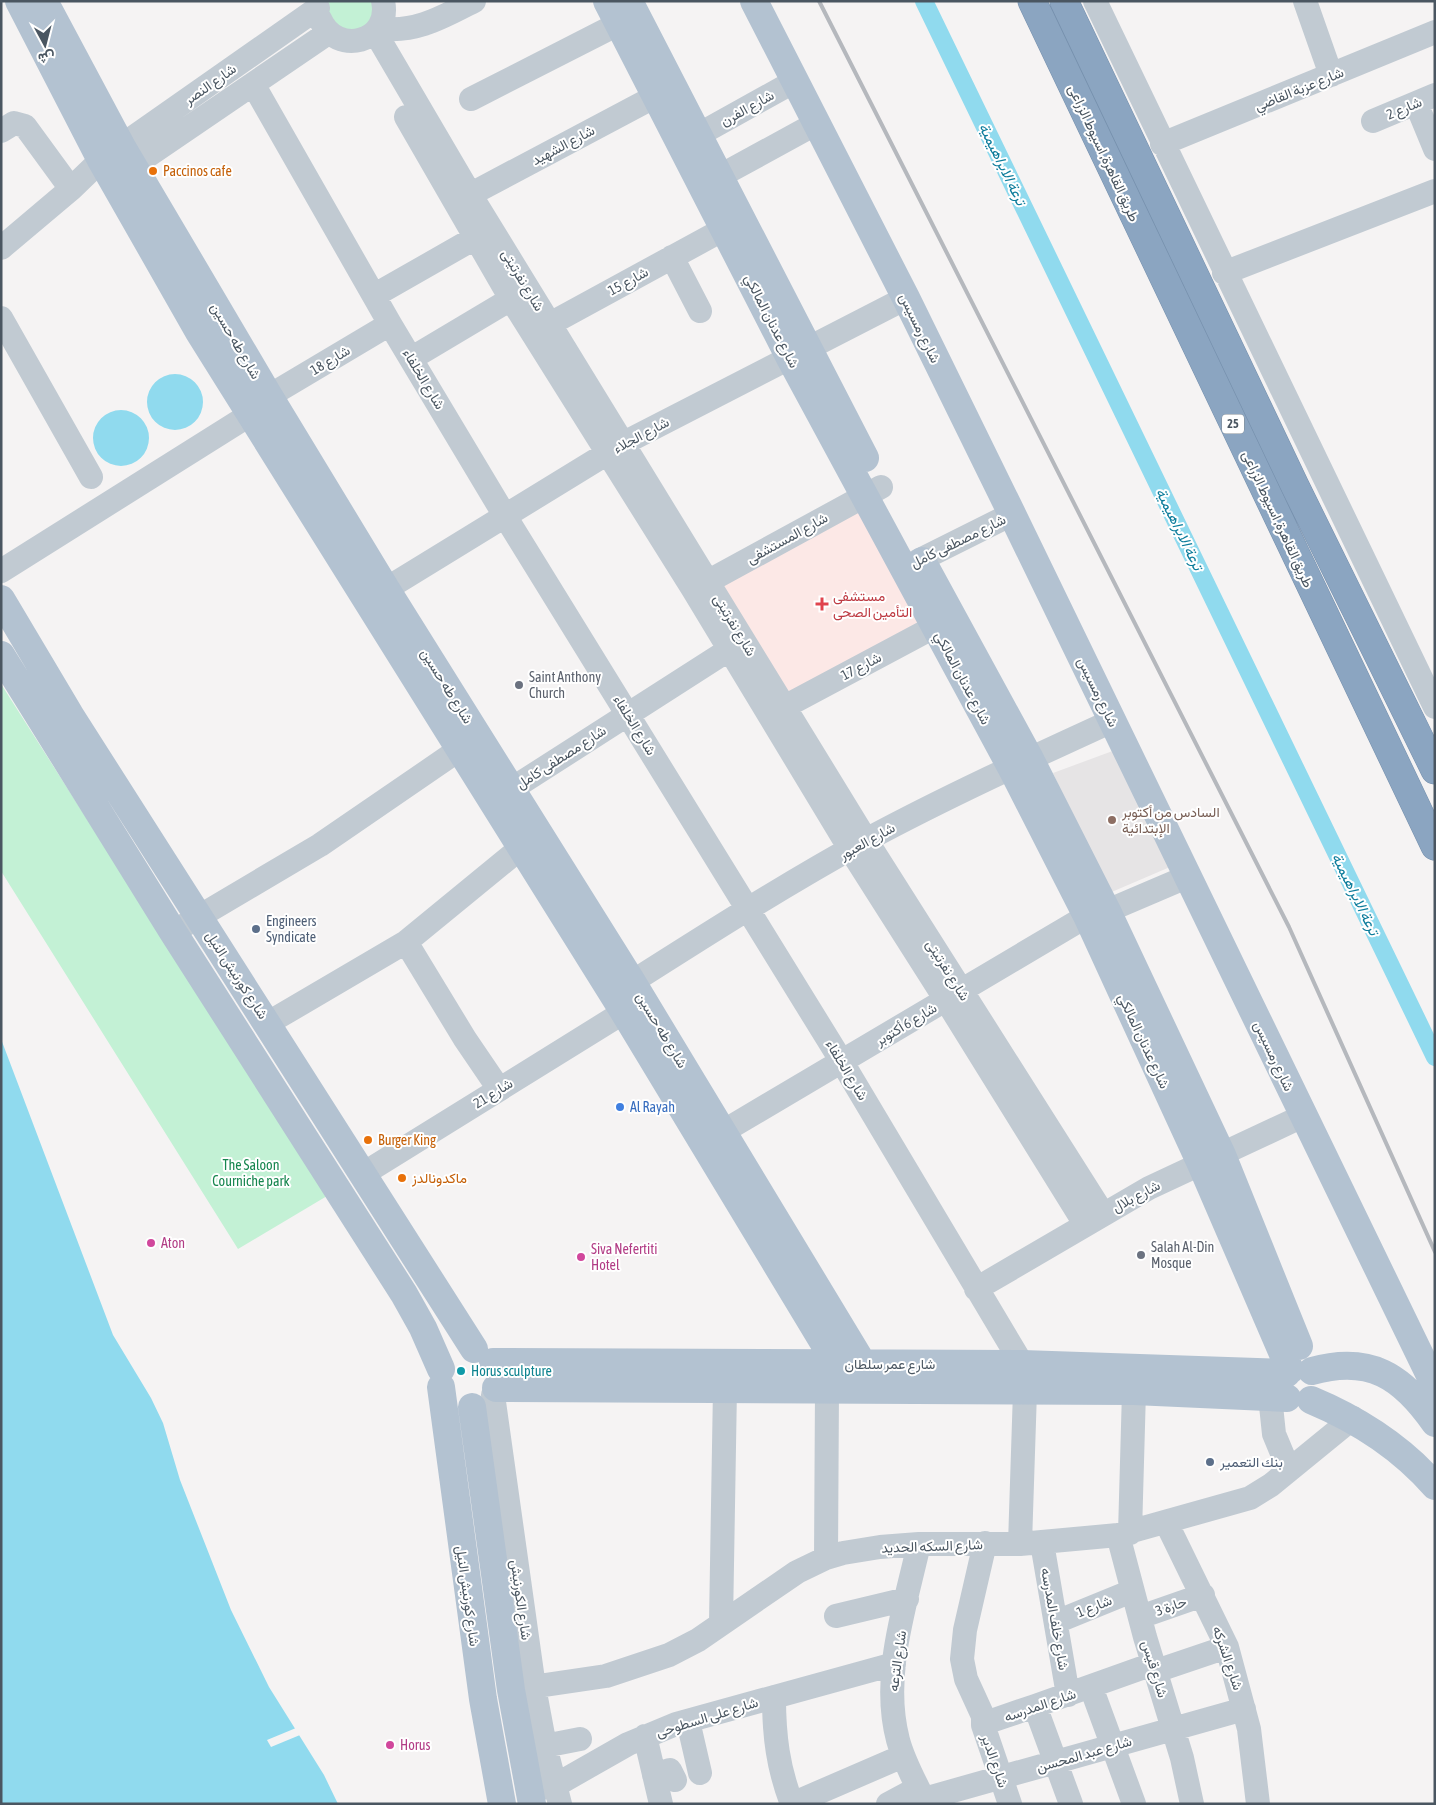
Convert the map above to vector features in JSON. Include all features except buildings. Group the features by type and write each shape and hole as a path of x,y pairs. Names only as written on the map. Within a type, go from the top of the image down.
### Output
{"highway":[{"name":"طريق القاهرة, اسيوط الزراعى","path":"1032,1 1398,772 1435,846"},
{"name":"طريق القاهرة, اسيوط الزراعى","path":"1064,1 1295,486 1431,764"},
{"path":"1398,772 1431,764"}],"main road":[{"name":"شارع طه حسين","path":"19,1 117,163"},
{"name":"شارع رمسيس","path":"754,1 906,298 1189,876 1430,1378"},
{"name":"شارع طه حسين","path":"49,3 117,163 199,332 260,405 386,589 502,795 632,982 724,1131 841,1350"},
{"name":"شارع عدنان المالكي","path":"627,7 724,229 800,353"},
{"name":"شارع عدنان المالكي","path":"664,91 698,135 720,176 800,353 1020,763 1097,914 1212,1160 1295,1382"},
{"name":"شارع طه حسين","path":"260,405 460,749 502,795 522,847 624,1012 841,1350"},
{"name":"شارع كورنيش النيل","path":"1,599 70,715 268,1023 362,1174 486,1380 522,1688 533,1748 531,1797"},
{"name":"شارع كورنيش النيل","path":"1,655 173,932 404,1294 423,1328 441,1378 481,1689 502,1804"},
{"name":"شارع عمر سلطان","path":"486,1380 841,1350 1295,1382"},
{"path":"454,1353 486,1380 457,1404 450,1400 441,1378 454,1353"},
{"path":"1295,1382 1330,1366 1359,1365 1391,1376 1405,1387 1435,1423"},
{"path":"1405,1387 1430,1378"},
{"name":"شارع عمر سلطان","path":"486,1380 724,1388 1025,1392 1134,1391 1295,1382"},
{"path":"1295,1382 1353,1418 1393,1447 1435,1486"}],"street":[{"path":"372,33 384,13 383,1"},
{"path":"319,5 323,26 328,32 345,41 372,33 418,27 474,1"},
{"path":"1095,1 1224,273 1435,707"},
{"path":"1305,1 1331,76"},
{"name":"شارع النصر","path":"117,163 319,5"},
{"path":"471,99 627,7"},
{"name":"شارع النصر","path":"117,163 253,84 328,32"},
{"name":"شارع نفرتيتى","path":"372,33 462,198 541,329 701,585 858,845 1094,1219"},
{"name":"شارع عزبة القاضي","path":"1162,144 1433,37"},
{"name":"شارع الفرن","path":"698,135 796,81"},
{"name":"شارع الخلفاء","path":"253,84 390,324 505,516 842,1062 1022,1364"},
{"name":"شارع الشهيد","path":"462,198 664,91"},
{"path":"1426,99 1435,149"},
{"name":"شارع 2","path":"1374,121 1426,99"},
{"path":"1,131 14,123 25,126 71,189"},
{"path":"720,176 817,123"},
{"path":"1,248 71,189 117,163"},
{"path":"1224,273 1435,191"},
{"name":"شارع نفرتيتى","path":"462,198 475,238 511,299 541,329"},
{"name":"شارع 15","path":"541,329 724,229"},
{"path":"375,295 475,238"},
{"path":"672,257 700,311"},
{"name":"شارع الجلاء","path":"386,589 616,447 906,298"},
{"path":"412,358 511,299"},
{"path":"1,318 91,476"},
{"name":"شارع 18","path":"1,571 390,324"},
{"name":"شارع المستشفى","path":"701,585 873,492"},
{"name":"شارع مصطفى كامل","path":"912,564 1012,514"},
{"name":"شارع نفرتيتى","path":"701,585 730,650 777,711"},
{"name":"شارع 17","path":"777,711 944,622"},
{"name":"شارع مصطفى كامل","path":"502,795 730,650"},
{"name":"شارع العبور","path":"632,982 747,909 858,845 1020,763 1112,721"},
{"path":"173,932 320,845 460,749"},
{"path":"268,1023 406,942 522,847"},
{"name":"شارع 6 أكتوبر","path":"724,1131 954,995 1097,914 1189,876"},
{"path":"406,942 465,1039 499,1090"},
{"name":"شارع 21","path":"362,1174 624,1012"},
{"name":"شارع بلال","path":"976,1289 1149,1188 1303,1116"},
{"path":"1288,1470 1274,1434 1295,1382"},
{"path":"721,1623 724,1388"},
{"path":"826,1558 827,1389"},
{"name":"شارع قيس","path":"1134,1391 1124,1534 1132,1590 1173,1729 1192,1804"},
{"name":"شارع خلف المدرسه","path":"1025,1392 1031,1543 1056,1622 1068,1695"},
{"name":"شارع السكه الحديد","path":"522,1688 597,1678 638,1667 698,1640 797,1572 826,1558 880,1547 919,1544 1031,1543 1124,1534 1258,1495 1353,1418"},
{"name":"شارع الشركه","path":"1166,1522 1227,1647 1251,1743 1258,1804"},
{"name":"شارع الترعه","path":"919,1544 894,1664 892,1700 894,1720 903,1756 923,1797"},
{"name":"شارع المدرسه","path":"985,1544 964,1635 962,1659 966,1679 984,1718 994,1720 1091,1687 1227,1647"},
{"name":"شارع 1","path":"1056,1622 1132,1590"},
{"name":"حارة 3","path":"1140,1617 1203,1595"},
{"path":"836,1616 907,1599"},
{"name":"شارع على السطوحى","path":"531,1797 558,1794 645,1736 688,1721 894,1664"},
{"path":"1091,1687 1134,1804"},
{"path":"774,1697 774,1727 778,1760 792,1804 816,1799 903,1756"},
{"path":"1036,1706 1071,1804"},
{"name":"شارع عبد المحسن","path":"888,1804 1001,1778 1244,1709"},
{"name":"شارع الدير","path":"984,1718 983,1726 1010,1804"},
{"path":"688,1721 700,1774"},
{"path":"645,1736 665,1777 660,1803"},
{"path":"558,1794 533,1748 580,1739"}],"shaded area":[{"name":"مستشفى التأمين الصحى","path":"865,497 933,626 785,705 711,582"},
{"name":"السادس من أكتوبر الإبتدائية","path":"1118,749 1170,867 1107,894 1053,773"}],"green space":[{"path":"325,1 379,1 372,30 336,31"},
{"name":"The Saloon Courniche park","path":"1,684 327,1196 238,1249 1,871"}],"water":[{"path":"175,374 186,376 195,382 201,391 203,402 201,413 195,422 186,428 175,430 164,428 155,422 149,413 147,402 149,391 155,382 164,376"},
{"path":"121,410 132,412 141,418 147,427 149,438 147,449 141,458 132,464 121,466 110,464 101,458 95,449 93,438 95,427 101,418 110,412"},
{"path":"1,1039 113,1335 151,1398 163,1423 180,1480 231,1610 269,1687 324,1775 338,1804 1,1804"}],"pier":[{"path":"296,1728 300,1735 271,1747 267,1740"}],"waterway":[{"name":"ترعة الابراهيمية","path":"924,1 1435,1057"}],"railway":[{"path":"819,1 1289,927 1435,1252"}],"place":[{"name":"Paccinos cafe","path":"153,171"},
{"name":"مستشفى التأمين الصحى","path":"822,604"},
{"name":"Saint Anthony Church","path":"519,685"},
{"name":"السادس من أكتوبر الإبتدائية","path":"1112,820"},
{"name":"Engineers Syndicate","path":"256,929"},
{"name":"Al Rayah","path":"620,1107"},
{"name":"Burger King","path":"368,1140"},
{"name":"ماكدونالدز","path":"402,1178"},
{"name":"Aton","path":"151,1243"},
{"name":"Salah Al-Din Mosque","path":"1141,1255"},
{"name":"Siva Nefertiti Hotel","path":"581,1257"},
{"name":"Horus sculpture","path":"461,1371"},
{"name":"بنك التعمير","path":"1210,1462"},
{"name":"Horus","path":"390,1745"}]}
